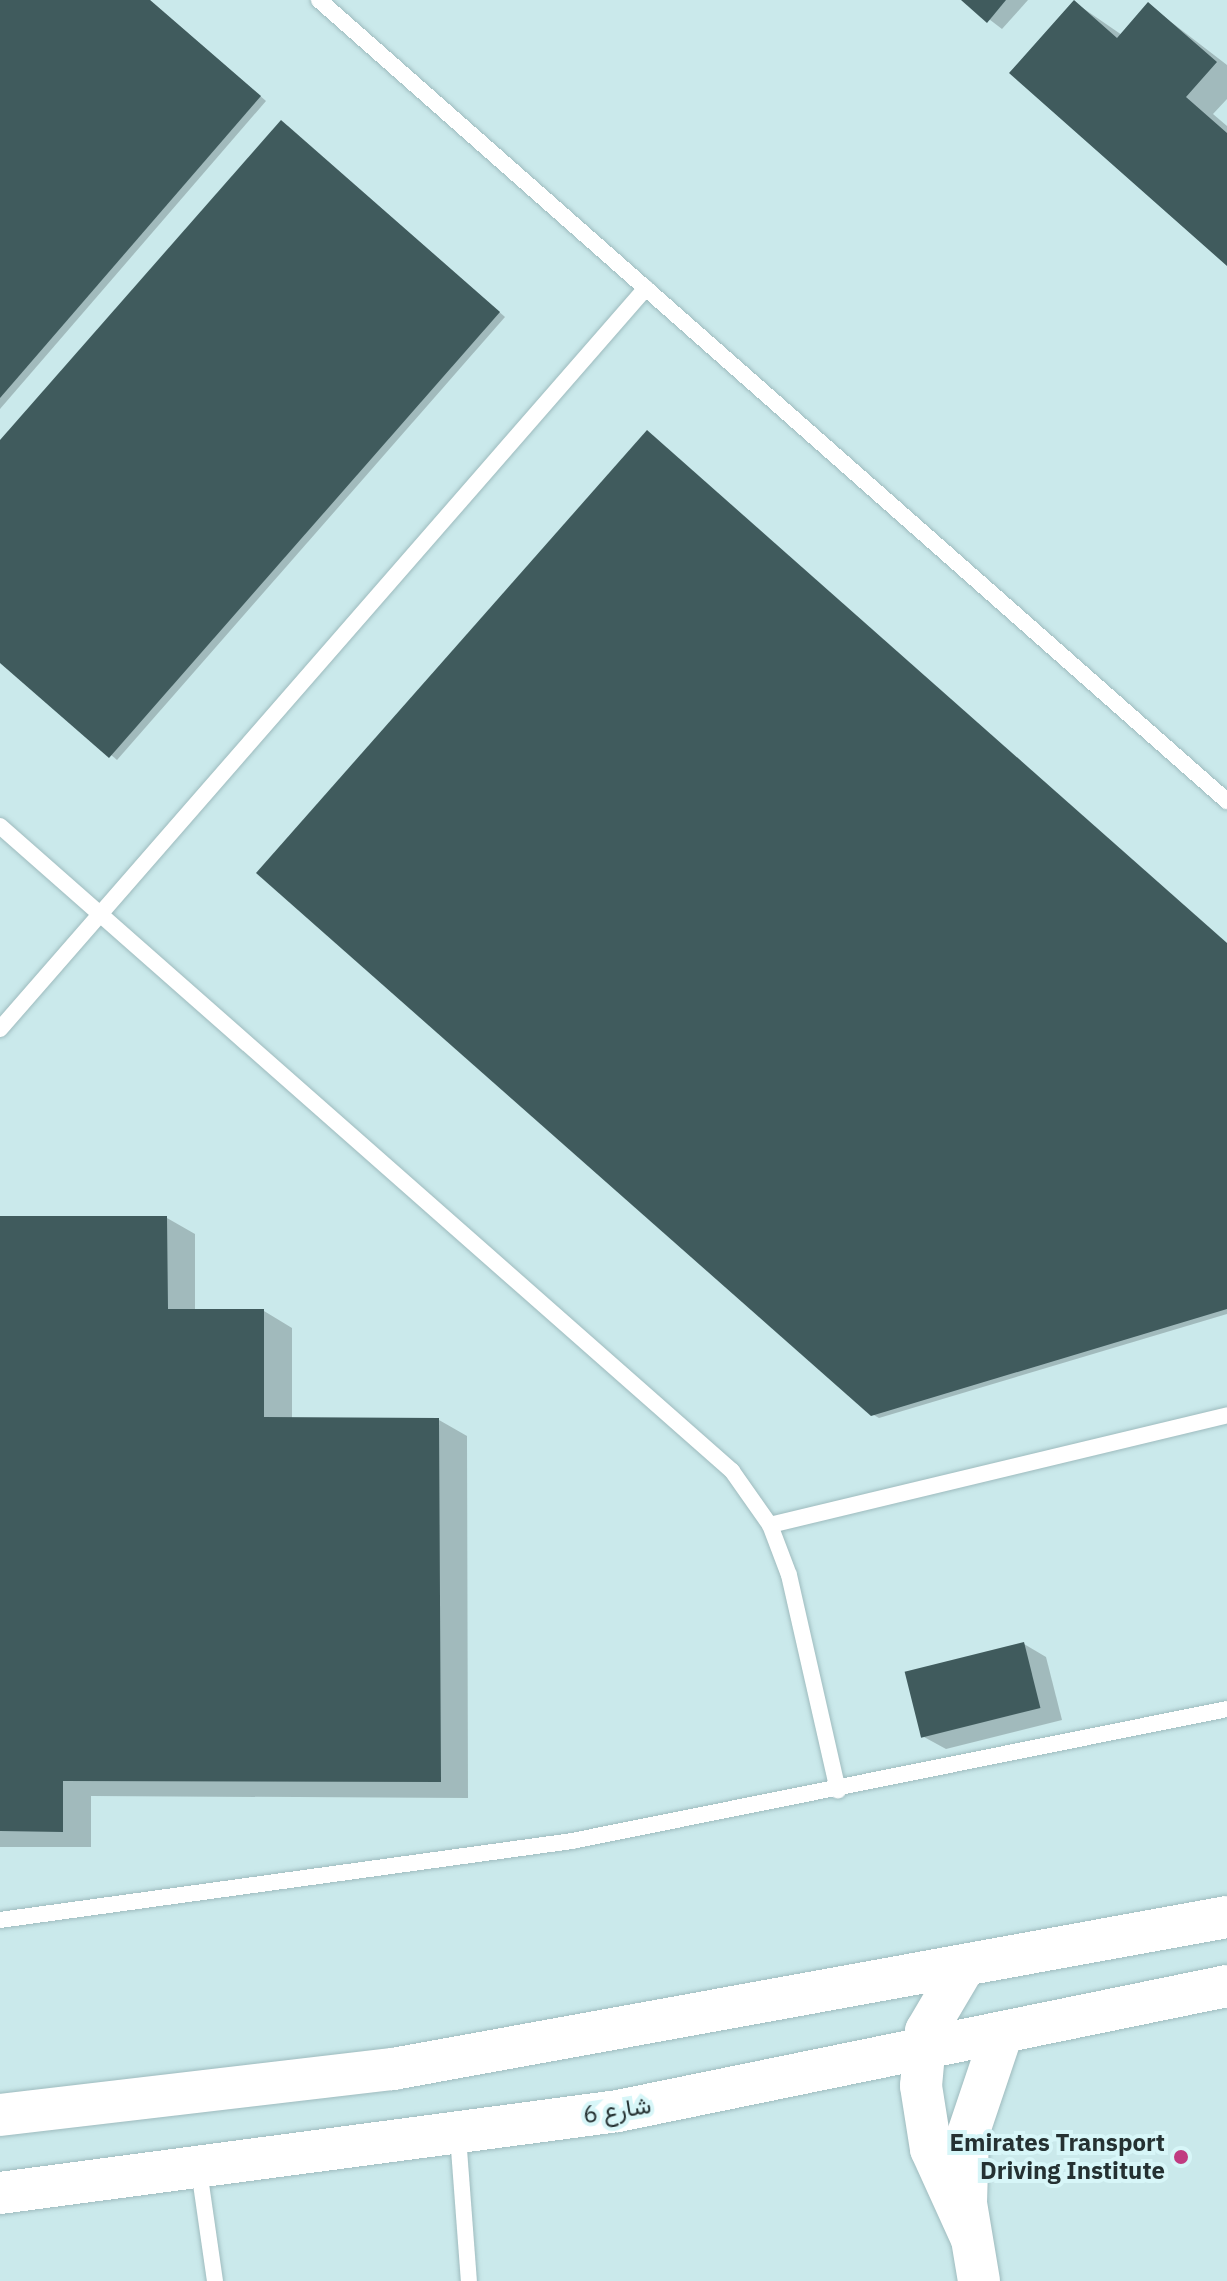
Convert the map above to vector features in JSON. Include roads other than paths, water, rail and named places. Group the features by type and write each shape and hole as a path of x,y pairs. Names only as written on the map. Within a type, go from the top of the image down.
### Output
{"street":[{"path":"0,2115 393,2069 962,1970 1227,1917"},
{"path":"962,1970 934,2008 921,2054 931,2149 971,2237"},
{"name":"شارع 6","path":"0,2193 458,2136 921,2054 1227,1986"},
{"path":"979,2281 971,2237 968,2134 1001,2036"}],"lane":[{"path":"319,0 1227,801"},
{"path":"0,1029 646,288"},
{"path":"0,826 707,1448 770,1525 789,1575 838,1790"},
{"path":"770,1525 1227,1415"},
{"path":"0,1920 320,1881 838,1790 1227,1709"},
{"path":"458,2136 469,2281"},
{"path":"199,2170 215,2281"}],"place":[{"name":"Emirates Transport Driving Institute","path":"1181,2157"}]}
